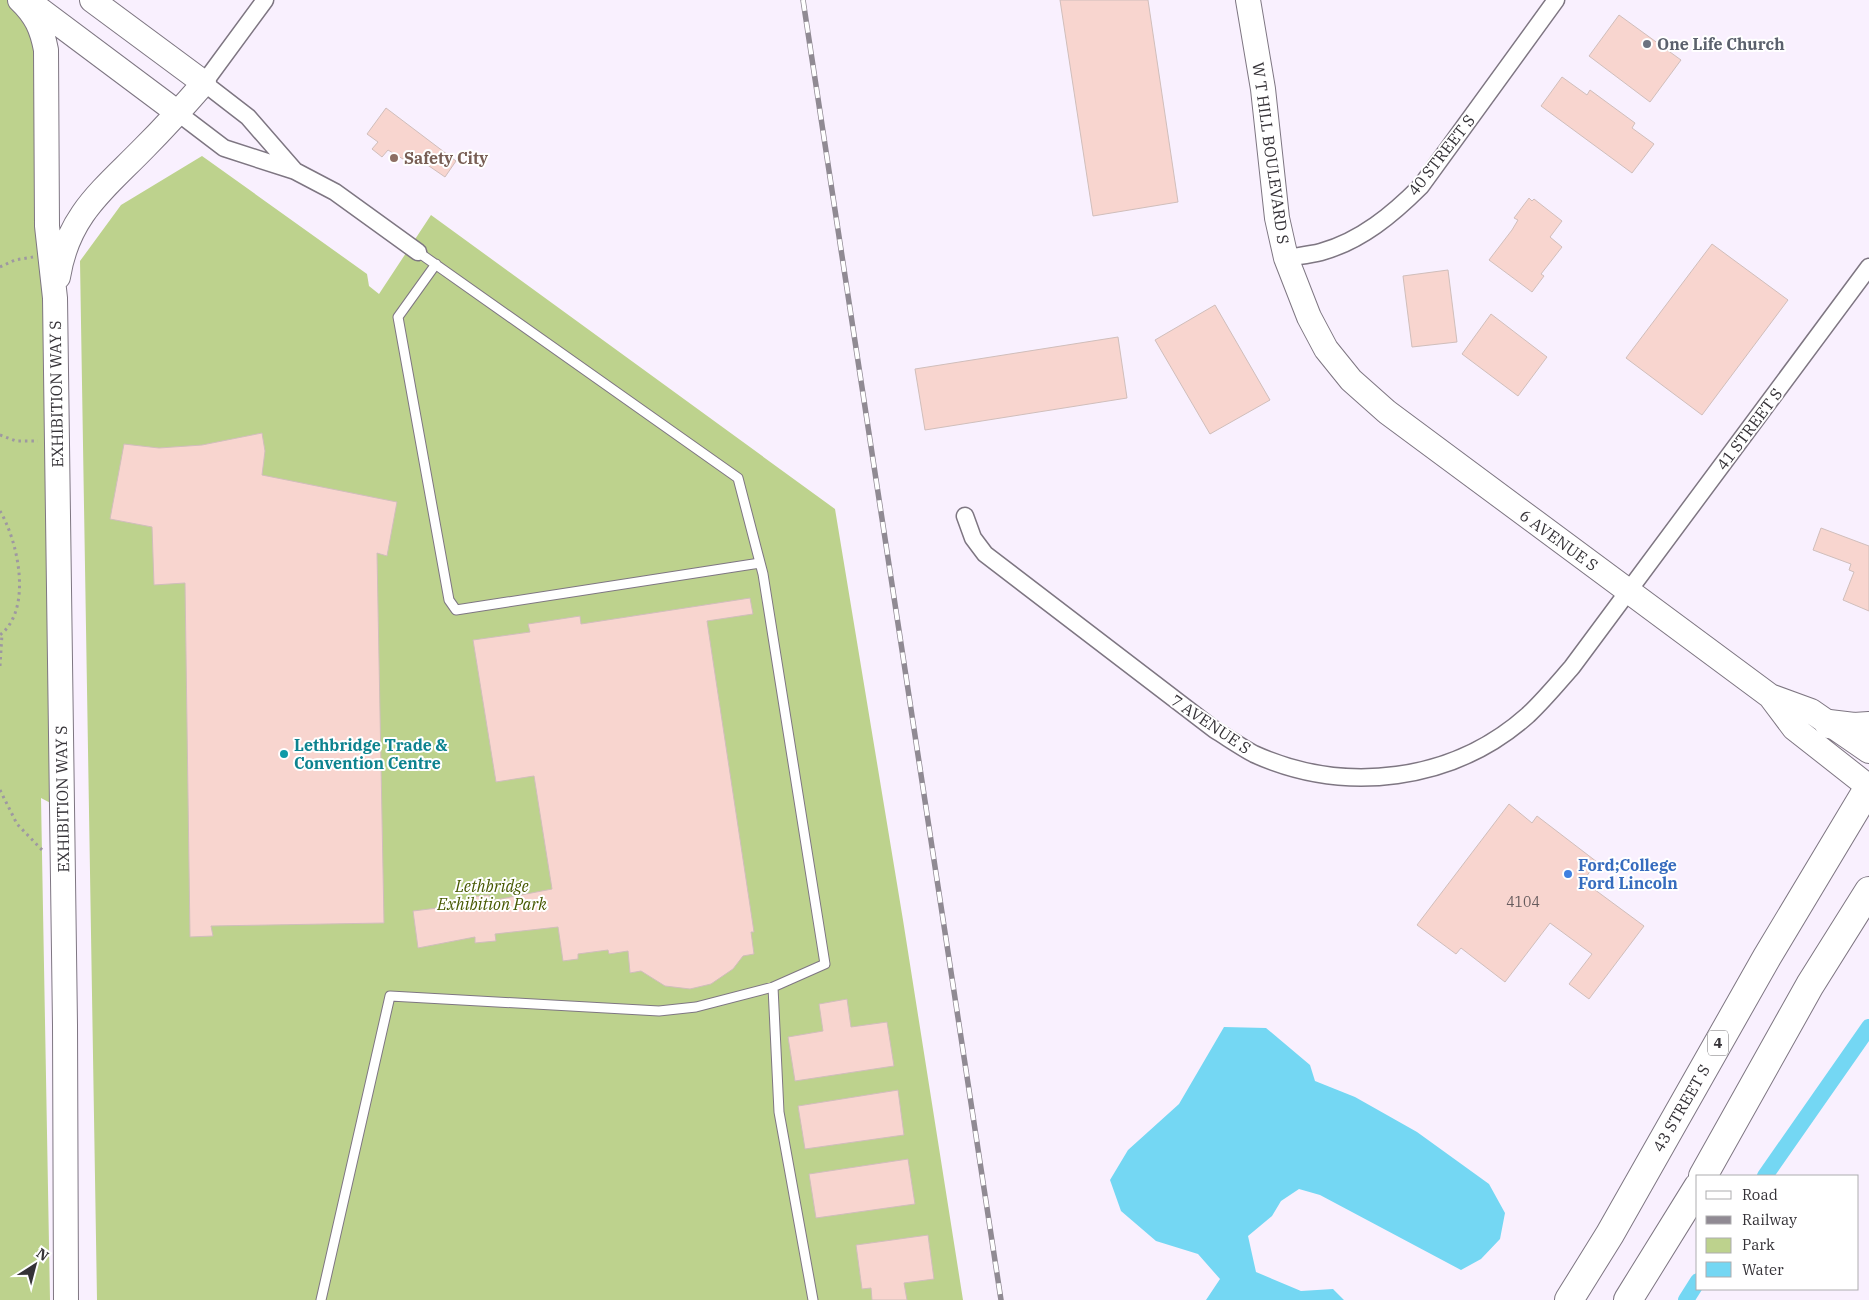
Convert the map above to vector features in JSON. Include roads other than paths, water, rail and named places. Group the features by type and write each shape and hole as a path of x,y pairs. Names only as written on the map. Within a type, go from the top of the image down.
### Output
{"highway":[{"path":"1829,724 1854,727 1869,726"},
{"name":"43 STREET S","path":"1569,1300 1610,1234 1767,957 1869,787"},
{"path":"1705,1175 1810,985 1869,891"},
{"path":"1628,1300 1696,1189"}],"street":[{"path":"20,0 31,10 42,28 46,50 46,226 55,298"},
{"path":"27,0 224,148 294,171 335,192 418,252"},
{"path":"92,0 248,117 294,171"},
{"path":"55,298 60,262 65,246 85,209 100,190 178,113 204,83 265,0"},
{"name":"W T HILL BOULEVARD S","path":"1248,0 1263,89 1277,218 1286,258 1309,317 1326,349 1351,380"},
{"name":"40 STREET S","path":"1286,258 1320,252 1348,242 1397,210 1421,186 1556,0"},
{"name":"41 STREET S","path":"1629,591 1869,267"},
{"name":"EXHIBITION WAY S","path":"55,298 65,1034 66,1300"},
{"name":"6 AVENUE S","path":"1351,380 1421,438 1770,696 1794,728 1869,787"},
{"name":"7 AVENUE S","path":"965,516 973,538 985,554 1215,730 1254,753 1312,773 1341,778 1397,776 1429,770 1461,758 1492,741 1527,715 1550,692 1572,667 1629,591"},
{"name":"6 AVENUE S","path":"1770,696 1811,711 1869,751"}],"lane":[{"path":"321,1300 390,996 659,1011 696,1007 773,988 825,964 760,563 738,478 418,252"},
{"path":"436,264 398,317 449,600 456,610 760,563"},
{"path":"773,988 779,1112 813,1300"}],"water":[{"path":"1224,1027 1266,1028 1310,1065 1315,1081 1355,1097 1417,1132 1489,1184 1505,1213 1500,1239 1481,1259 1461,1270 1320,1195 1299,1189 1281,1201 1272,1216 1248,1236 1256,1272 1301,1291 1333,1289 1344,1300 1206,1300 1220,1279 1198,1254 1156,1241 1121,1211 1110,1180 1128,1150 1179,1104"}],"waterway":[{"path":"1766,1175 1869,1027"},
{"path":"1686,1300 1696,1284"}],"railway":[{"path":"803,0 1001,1300"}],"place":[{"name":"One Life Church","path":"1647,44"},
{"name":"Safety City","path":"394,158"},
{"name":"Lethbridge Trade & Convention Centre","path":"284,754"},
{"name":"Ford;College Ford Lincoln","path":"1568,874"}],"park label":[{"name":"Lethbridge Exhibition Park","path":"492,895"}]}
